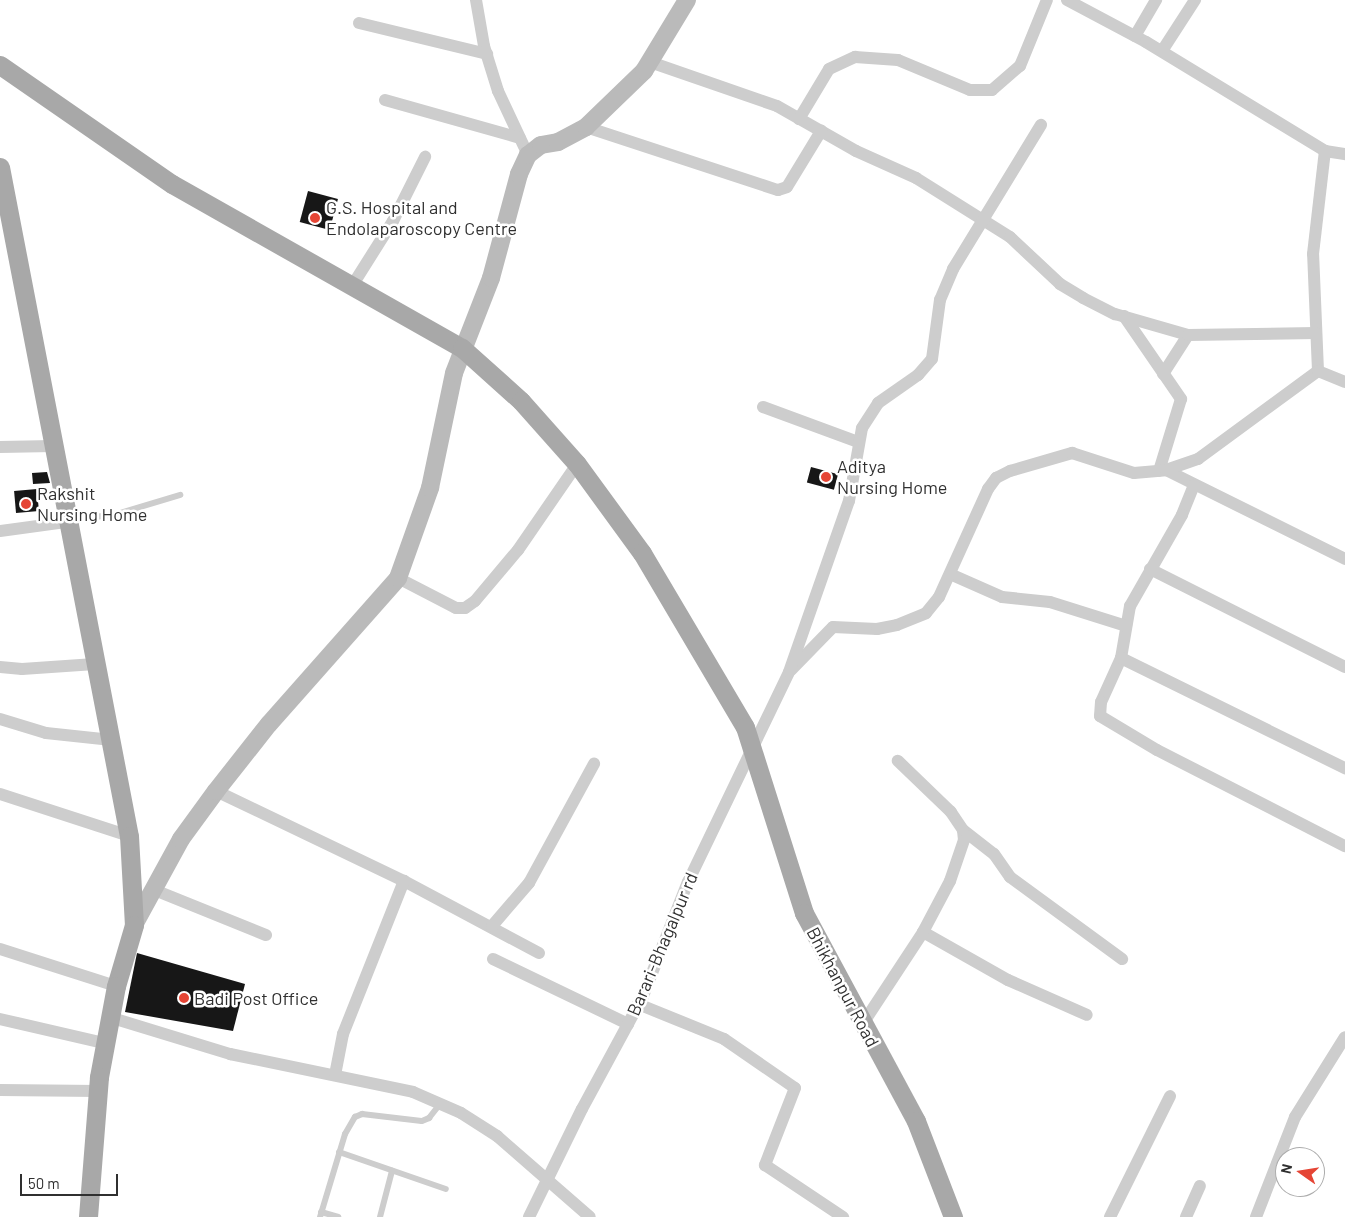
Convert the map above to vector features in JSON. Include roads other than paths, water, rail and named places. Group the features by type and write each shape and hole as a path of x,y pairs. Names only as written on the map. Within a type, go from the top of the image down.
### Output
{"main road":[{"name":"Bhikhanpur Road","path":"0,65 172,184 462,348 521,401 577,464 642,553 745,727 804,913 862,1025 916,1121 953,1217"},
{"path":"0,167 6,229 53,446 95,664 112,740 129,836 134,925 116,986 104,1043 98,1091 88,1217"}],"street":[{"path":"476,0 486,54 498,91 528,155"},
{"path":"134,925 181,839 216,791 269,724 398,578 430,488 448,393 462,348 491,278 519,174 528,155 541,145 558,142 586,127 647,66 687,0"},
{"path":"799,119 829,68 855,57 898,60 970,90 992,90 1020,66 1047,0"},
{"path":"1067,0 1162,51 1325,151 1345,154"},
{"path":"1135,36 1156,0"},
{"path":"1162,51 1195,0"},
{"path":"359,23 486,54"},
{"path":"647,66 777,106 821,131 916,178 983,222 1010,237 1060,284 1082,298 1124,316 1188,335 1316,332"},
{"path":"384,100 520,138"},
{"path":"789,672 850,501 858,442 868,416 878,404 918,375 932,358 944,290 1041,125"},
{"path":"586,127 778,190 787,187 821,131"},
{"path":"1318,371 1313,254 1325,151"},
{"path":"352,286 393,221 425,157"},
{"path":"1124,316 1181,400 1162,471"},
{"path":"1164,374 1188,335"},
{"path":"1318,371 1345,382"},
{"path":"789,672 833,627 877,629 897,626 926,612 939,597 988,489 996,478 1010,471 1072,454 1134,473 1162,471 1198,459 1318,371"},
{"path":"763,407 858,442"},
{"path":"0,447 53,446"},
{"path":"398,578 456,608 465,608 475,602 518,550 577,464"},
{"path":"1162,471 1345,558"},
{"path":"1194,485 1182,515 1130,606 1121,658 1101,702 1099,712 1103,720 1345,846"},
{"path":"0,530 68,522"},
{"path":"1150,568 1345,667"},
{"path":"950,574 1002,597 1050,602 1126,626"},
{"path":"1121,658 1345,768"},
{"path":"0,667 22,669 95,664"},
{"name":"Barari-Bhagalpur rd","path":"529,1217 638,1004 688,882 789,672"},
{"path":"0,719 46,733 112,740"},
{"path":"898,761 951,812 963,830 994,854 1010,877 1122,958"},
{"path":"492,926 518,900 530,883 594,764"},
{"path":"216,791 492,926 539,953"},
{"path":"0,794 129,836"},
{"path":"862,1025 923,932 962,851 963,830"},
{"path":"335,1075 343,1034 404,882"},
{"path":"152,889 266,935"},
{"path":"923,932 1008,980 1088,1016"},
{"path":"0,949 116,986"},
{"path":"492,958 628,1024"},
{"path":"638,1004 724,1039 795,1088 765,1165 843,1217"},
{"path":"109,1017 230,1054 413,1092 440,1104 497,1136 590,1217"},
{"path":"0,1019 104,1043"},
{"path":"1256,1217 1295,1117 1345,1037"},
{"path":"0,1090 98,1091"},
{"path":"1110,1217 1170,1096"},
{"path":"1186,1217 1200,1186"}],"lane":[{"path":"68,522 120,512 180,496"},
{"path":"338,1217 320,1214 339,1152 355,1117 362,1114 422,1120 429,1118 440,1104"},
{"path":"339,1152 446,1189"},
{"path":"380,1217 392,1170"}],"place":[{"name":"G.S. Hospital and Endolaparoscopy Centre","path":"315,218"},
{"name":"Aditya Nursing Home","path":"826,477"},
{"name":"Rakshit Nursing Home","path":"26,504"},
{"name":"Badi Post Office","path":"184,998"}]}
